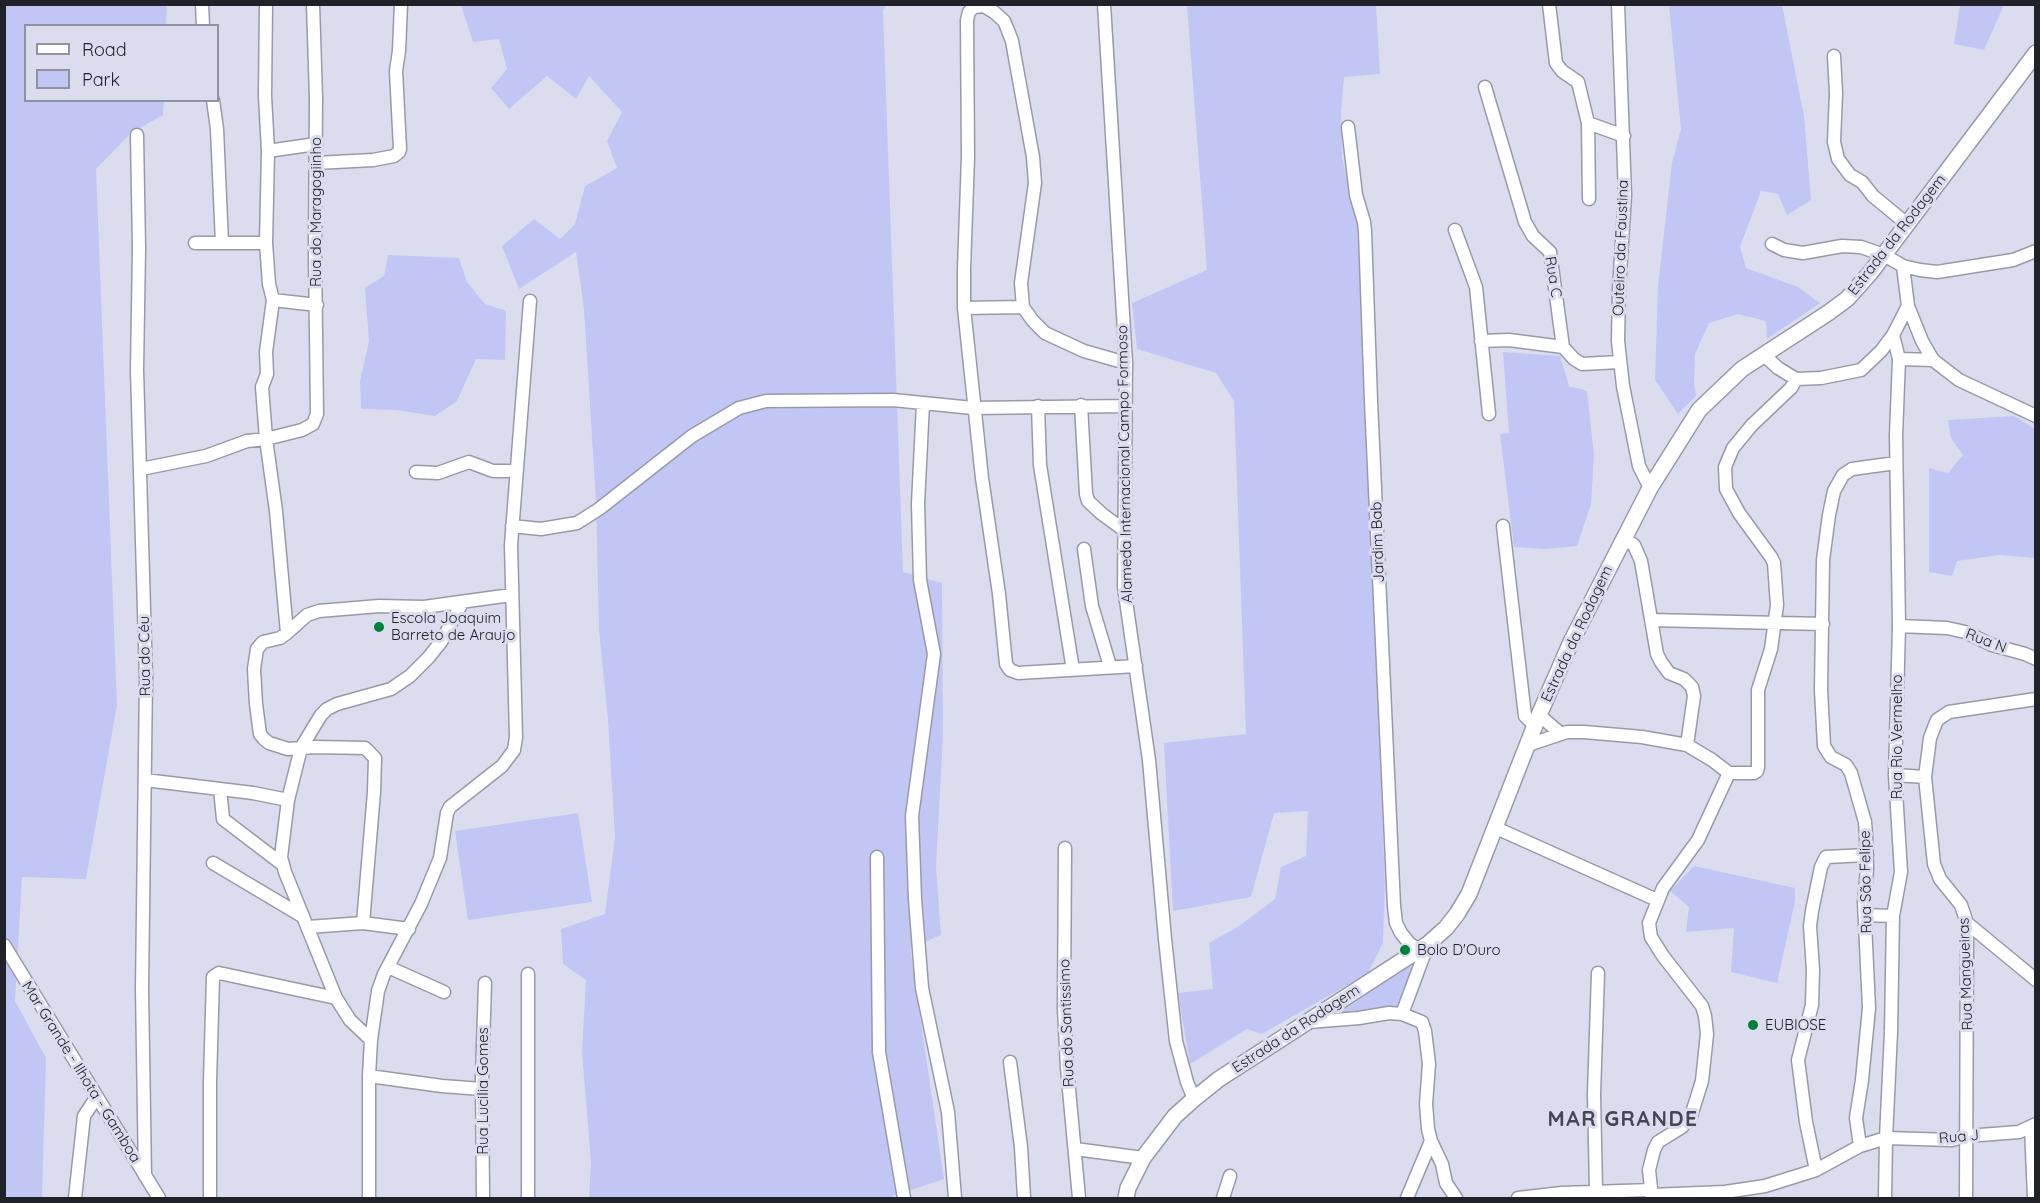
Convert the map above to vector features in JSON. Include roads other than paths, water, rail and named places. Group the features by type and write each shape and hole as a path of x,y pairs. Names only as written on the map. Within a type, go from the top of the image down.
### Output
{"main road":[{"name":"Estrada da Rodagem","path":"1126,1198 1128,1188 1143,1158 1175,1116 1194,1099 1219,1079 1423,947 1446,928 1469,894 1537,721 1571,642 1623,538 1681,436 1704,404 1742,369 1839,306 1871,272 2036,53"}],"street":[{"path":"202,4 203,24"},
{"path":"266,4 265,114 268,151 266,243 269,284 273,300 266,352 267,374 262,387 287,633"},
{"name":"Rua do Maragogiinho","path":"266,439 295,433 309,426 315,420 318,402 313,4"},
{"path":"316,163 373,160 394,156 399,152 396,71 401,4"},
{"name":"Alameda Internacional Campo Formoso","path":"1104,4 1126,363 1124,587 1153,794 1176,1041 1194,1099"},
{"path":"1550,4 1556,63 1558,68 1578,82 1588,123 1589,199"},
{"name":"Outeiro da Faustina","path":"1618,4 1625,195 1618,314 1619,362 1639,466 1650,488"},
{"path":"1126,363 1076,348 1046,333 1023,307 1021,283 1035,183 1033,157 1012,41 1004,21 994,12 984,6 974,8 969,12 967,20 968,157 964,308 1006,664 1010,670 1018,673 1136,666"},
{"path":"1834,56 1836,93 1834,142 1838,159 1850,175 1863,182 1873,196 1907,224"},
{"name":"Rua C","path":"1485,87 1526,222 1533,236 1550,252 1563,347"},
{"path":"213,102 217,129 222,243"},
{"path":"1588,123 1624,136"},
{"name":"Jardim Bab","path":"1348,127 1356,195 1365,231 1368,343 1394,906 1396,923 1401,933 1409,943 1423,947"},
{"name":"Rua do Céu","path":"137,135 139,248 137,370 145,618 142,989 145,1176"},
{"path":"268,151 316,144"},
{"path":"1455,230 1476,286 1489,414"},
{"path":"195,243 266,243"},
{"path":"1773,244 1784,250 1803,253 1842,246 1862,247 1884,255 1903,266 1920,270 1953,270 2013,260 2036,251"},
{"path":"1903,266 1908,306 1932,360 1959,380 2036,416"},
{"path":"273,300 316,305"},
{"path":"369,1198 369,1076 371,1040 378,991 409,929 440,858 450,807 502,766 514,750 516,737 512,526 530,301"},
{"path":"1764,355 1778,368 1796,379 1821,378 1861,370 1874,360 1893,335 1908,306"},
{"path":"964,308 1023,307"},
{"name":"Rua Rio Vermelho","path":"1885,1198 1892,1032 1893,916 1901,864 1895,775 1899,626 1896,463 1899,359 1893,335"},
{"path":"1481,341 1509,340 1563,347 1582,364 1619,362"},
{"path":"1899,359 1932,360"},
{"path":"1528,745 1560,733 1615,734 1687,745 1704,754 1729,773 1757,771 1758,690 1768,660 1777,605 1774,563 1768,550 1739,513 1726,489 1725,467 1733,448 1752,425 1791,388 1796,379"},
{"path":"512,526 541,529 577,523 599,509 692,436 721,418 752,404 782,400 833,402 893,400 974,408 1125,406"},
{"path":"923,403 918,504 921,580 934,654 912,816 915,899 922,988 948,1112 955,1198"},
{"path":"1081,405 1088,501 1124,530"},
{"path":"1038,406 1038,447 1042,483 1073,670"},
{"path":"141,469 206,456 247,441 266,439"},
{"path":"416,472 438,473 469,462 493,471 516,471"},
{"name":"Rua São Felipe","path":"1860,1146 1856,1118 1869,1008 1864,902 1867,855 1865,822 1851,773 1846,765 1831,757 1824,746 1821,690 1823,560 1828,515 1834,491 1845,471 1896,463"},
{"path":"1503,526 1525,716 1560,733"},
{"path":"1623,538 1634,545 1641,561 1658,654 1665,669 1684,679 1692,687 1694,696 1687,745"},
{"path":"1084,549 1092,606 1110,666"},
{"path":"363,923 375,792 375,758 365,748 288,749 269,743 260,734 256,704 255,654 259,645 280,638 307,615 319,611 380,606 423,607 512,595"},
{"path":"371,1040 350,1020 336,998 282,864 281,848 288,800 301,748 321,715 327,709 345,701 391,689 410,676 441,642 462,603"},
{"path":"1651,620 1822,624"},
{"name":"Rua N","path":"1899,626 1965,632 1992,645 2036,659"},
{"name":"Rua Mangueiras","path":"1966,1198 1967,923 1961,905 1940,879 1934,864 1925,777 1930,738 1937,720 1949,712 2036,699"},
{"path":"1651,1194 1649,1170 1658,1142 1687,1122 1697,1102 1702,1082 1707,1034 1706,1016 1702,1006 1663,956 1651,937 1649,923 1663,888 1698,840 1729,773"},
{"path":"1895,775 1925,777"},
{"path":"145,780 288,800"},
{"path":"220,789 223,819 282,864"},
{"path":"1496,828 1657,900"},
{"name":"Rua do Santissimo","path":"1065,848 1064,1008 1079,1198"},
{"path":"1816,1170 1806,1122 1798,1060 1812,1005 1813,970 1810,926 1812,911 1821,867 1826,857 1867,855"},
{"path":"877,857 879,1052 904,1198"},
{"path":"213,863 305,921 363,923 409,929"},
{"path":"1865,915 1893,916"},
{"path":"1967,923 2036,980"},
{"name":"Mar Grande - Ilhota - Gamboa","path":"4,945 159,1198"},
{"path":"1402,1014 1423,947"},
{"path":"388,967 444,992"},
{"path":"1596,1191 1594,1094 1598,973"},
{"path":"210,1198 213,981 215,974 336,998"},
{"path":"528,974 528,1198"},
{"name":"Rua Lucilia Gomes","path":"483,1198 482,1089 485,983"},
{"path":"1305,1023 1389,1013 1402,1014 1422,1022 1429,1072 1425,1104 1431,1141 1442,1164 1446,1183 1456,1198"},
{"path":"1010,1062 1021,1147 1024,1198"},
{"path":"369,1076 482,1089"},
{"path":"75,1198 82,1122 86,1109 96,1098"},
{"name":"Rua J","path":"1518,1198 1596,1191 1709,1196 1765,1192 1816,1170 1860,1146 1886,1138 1952,1140 1966,1136 2019,1132 2033,1126 2034,1198"},
{"path":"1407,1198 1431,1141"},
{"path":"1075,1149 1143,1158"},
{"path":"1223,1198 1230,1176"}],"place":[{"name":"Escola Joaquim Barreto de Araujo","path":"379,627"},
{"name":"Bolo D'Ouro","path":"1405,950"},
{"name":"EUBIOSE","path":"1753,1025"}],"district":[{"name":"MAR GRANDE","path":"1623,1120"}]}
